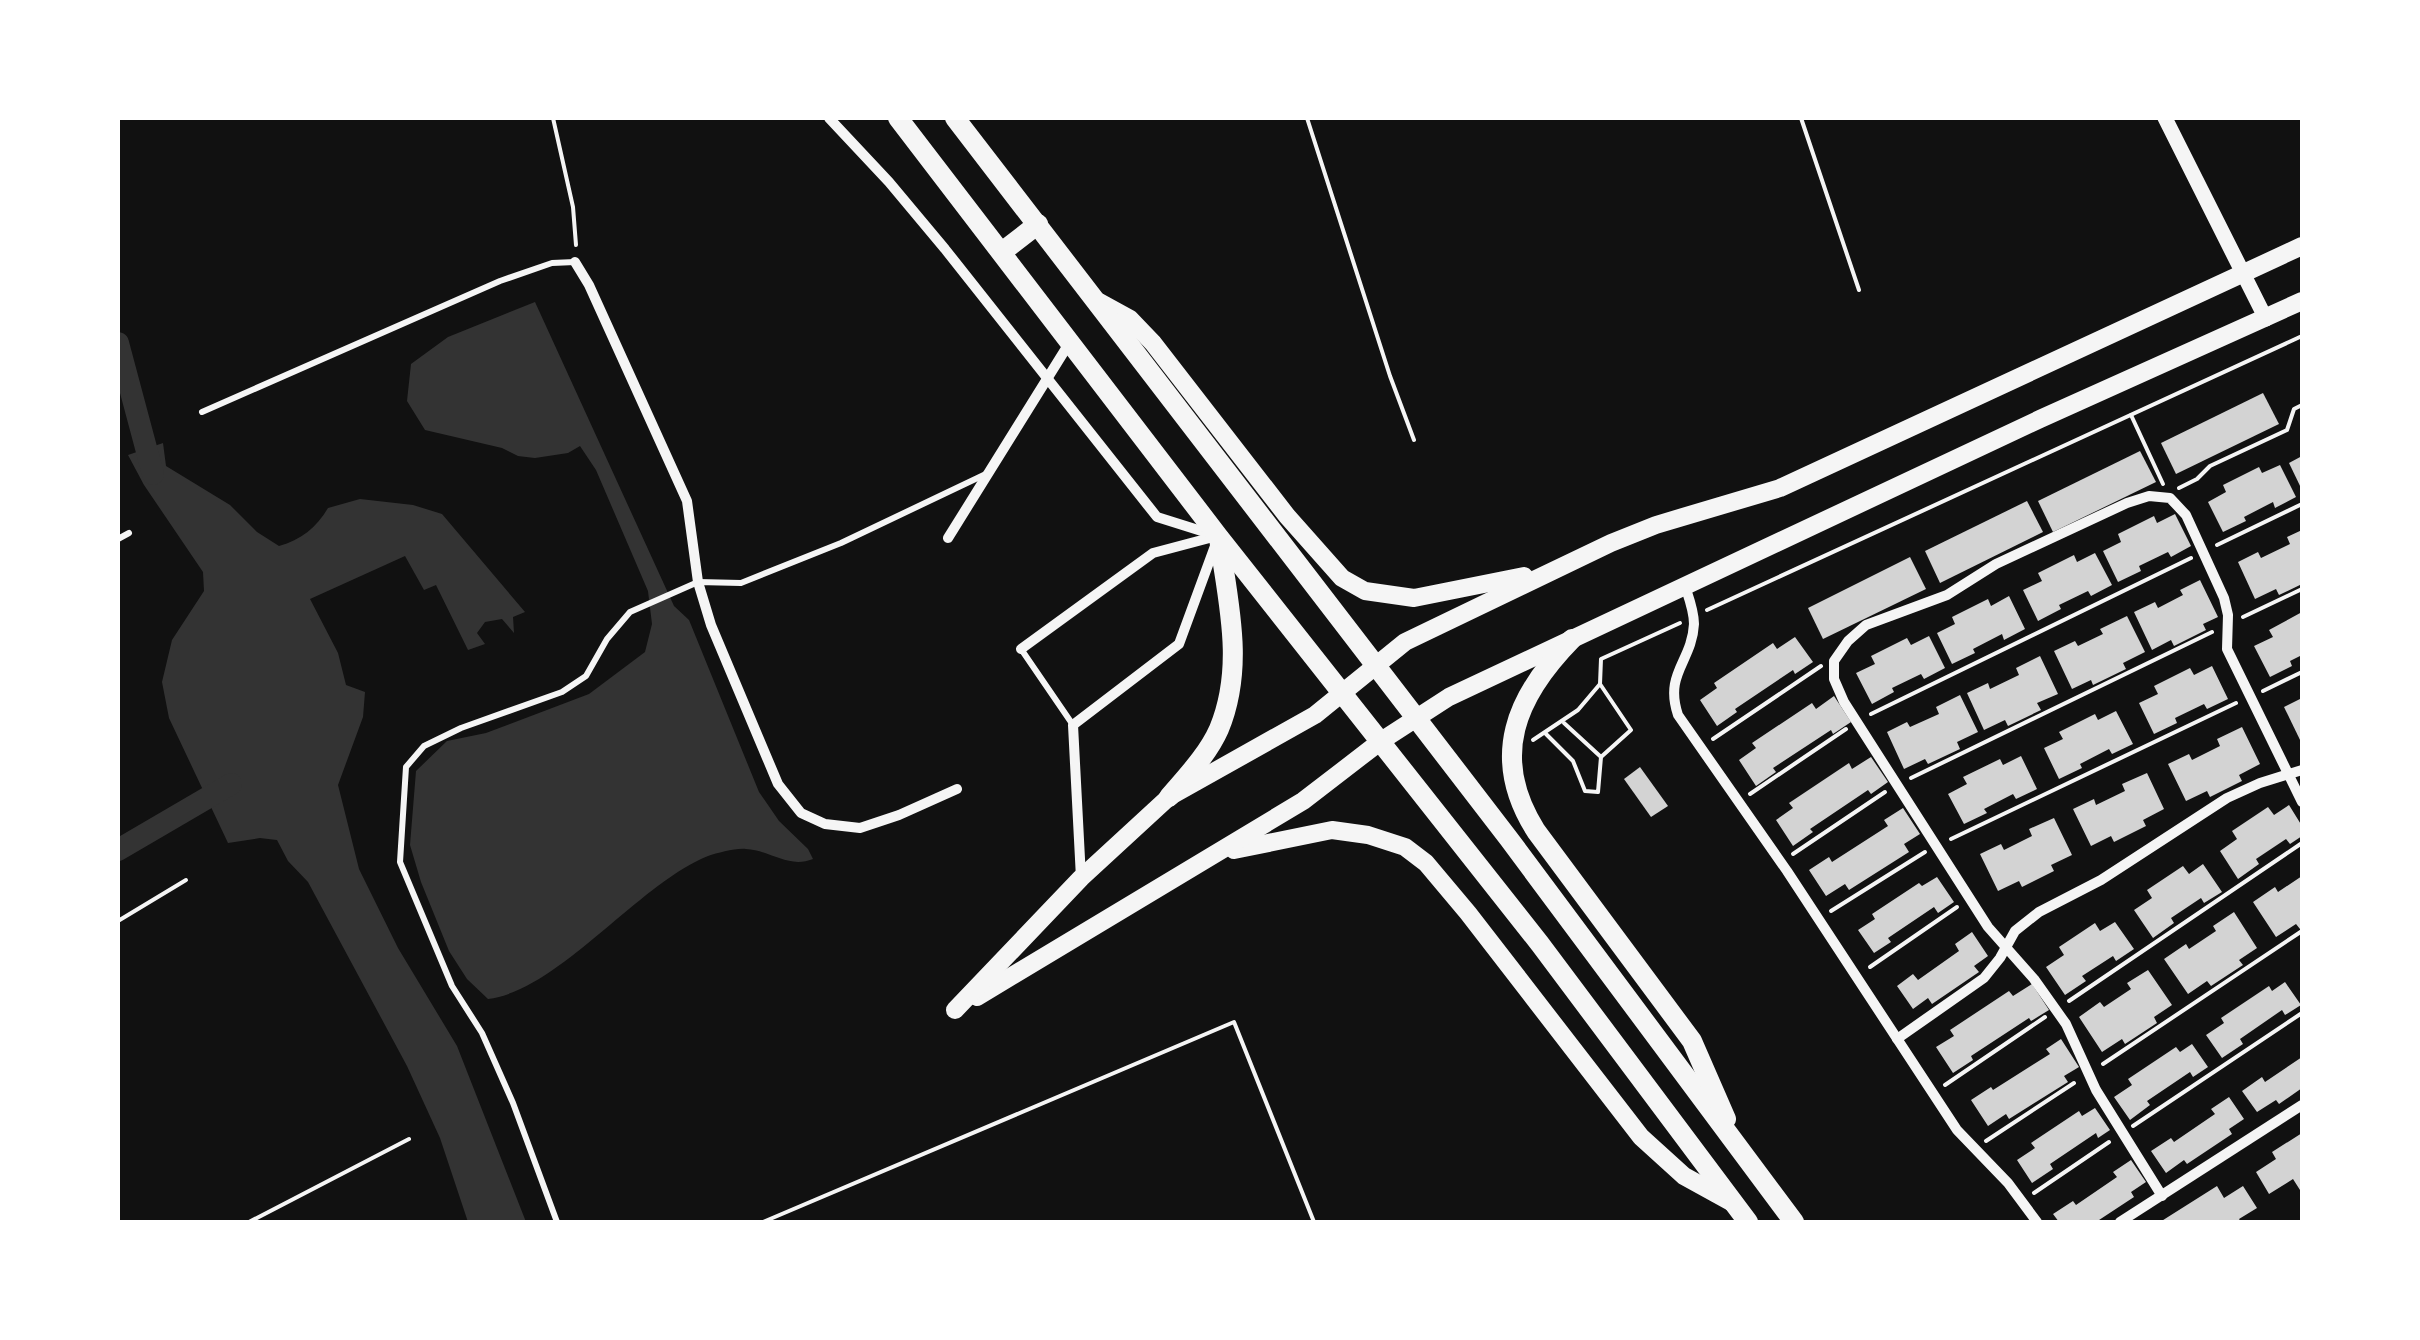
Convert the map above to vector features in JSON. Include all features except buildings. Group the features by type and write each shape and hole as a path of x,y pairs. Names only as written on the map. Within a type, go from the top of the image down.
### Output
{"main road":[{"path":"898,118 1218,536 1588,1006 1748,1222"},
{"path":"955,118 1099,302 1794,1222"},
{"path":"1002,252 1038,224"},
{"path":"1169,798 1288,732 1343,694 1405,642 1656,525 1780,488 2302,246"},
{"path":"1218,536 1234,633 1228,701 1218,731 1169,798 1081,878 955,1010 1303,800 1381,741 1449,697 2040,419 2302,301"},
{"path":"1099,302 1130,319 1153,343 1287,516 1342,578 1364,591 1414,598 1440,596 1558,568"},
{"path":"1572,639 1536,680 1516,724 1512,774 1525,814 1692,1041 1734,1140"},
{"path":"1214,855 1332,830 1368,834 1405,847 1426,863 1468,913 1641,1137 1684,1176 1735,1204"}],"street":[{"path":"829,118 889,182 1156,517 1218,536"},
{"path":"2165,118 2266,319"},
{"path":"575,262 590,285 688,501 698,582 711,625 778,784 802,812 824,824 860,828 958,789"},
{"path":"948,538 1070,341"},
{"path":"2162,1196 2096,1090 2056,1010 1969,898 1857,721 1834,679 1834,661 1848,641 1866,626 1946,595 1996,564 2127,504 2149,496 2170,498 2186,515 2224,598 2227,649 2302,802"},
{"path":"1022,650 1153,554 1218,536"},
{"path":"1081,878 1073,725 1180,644 1218,536"},
{"path":"1685,586 1693,617 1690,644 1677,671 1672,696 1678,715 1819,918 1933,1093 1974,1149 2037,1222"},
{"path":"1897,1039 1984,978 2014,931 2039,912 2102,880 2227,798 2302,770"},
{"path":"2120,1222 2302,1105"}],"lane":[{"path":"202,412 500,280 552,262 575,262"},
{"path":"557,1222 513,1104 482,1033 452,986 400,862 406,767 424,746 460,728 562,692 586,676 606,639 630,612 698,582 741,583 841,543 989,472"},
{"path":"118,539 129,533"},
{"path":"1022,650 1073,725"}],"path":[{"path":"553,118 573,207 575,262"},
{"path":"1307,118 1414,440"},
{"path":"1801,118 1859,290"},
{"path":"1546,734 1572,761 1586,791 1598,792 1601,758 1631,730 1600,684 1601,659 2302,336"},
{"path":"2131,415 2170,498 2210,466 2288,430 2294,409 2302,405"},
{"path":"1738,801 1857,721 2302,504"},
{"path":"1781,862 1897,784 2302,589"},
{"path":"1700,748 1812,670 1834,661"},
{"path":"1819,918 1935,846 2302,672"},
{"path":"1511,750 1563,722 1600,684"},
{"path":"1563,722 1601,758"},
{"path":"1933,1093 2302,843"},
{"path":"118,921 186,880"},
{"path":"1857,976 1969,898"},
{"path":"1974,1149 2302,931"},
{"path":"2021,1201 2302,1012"},
{"path":"763,1222 1234,1022 1314,1222"},
{"path":"249,1222 409,1138"}],"shaded area":[{"path":"535,302 674,606 689,620 759,792 813,859 795,862 746,849 708,856 654,889 542,977 488,999 467,979 449,951 421,882 410,845 416,771 447,741 486,733 589,694 645,652 652,624 648,591 596,470 580,446 568,453 535,458 518,456 502,448 425,430 407,401 411,364 448,337"},
{"path":"163,443 166,466 230,505 257,532 279,546 307,532 328,508 360,499 413,505 442,514 525,612 513,617 514,633 502,619 485,622 477,633 485,644 468,650 436,585 424,590 405,556 310,599 338,653 346,685 365,692 363,717 338,785 359,869 398,948 457,1046 526,1222 468,1222 440,1138 407,1066 308,882 288,861 277,840 260,838 228,843 169,718 162,682 172,640 204,591 203,572 128,455"}],"waterway":[{"path":"118,343 153,474"},
{"path":"118,850 231,784"}]}
